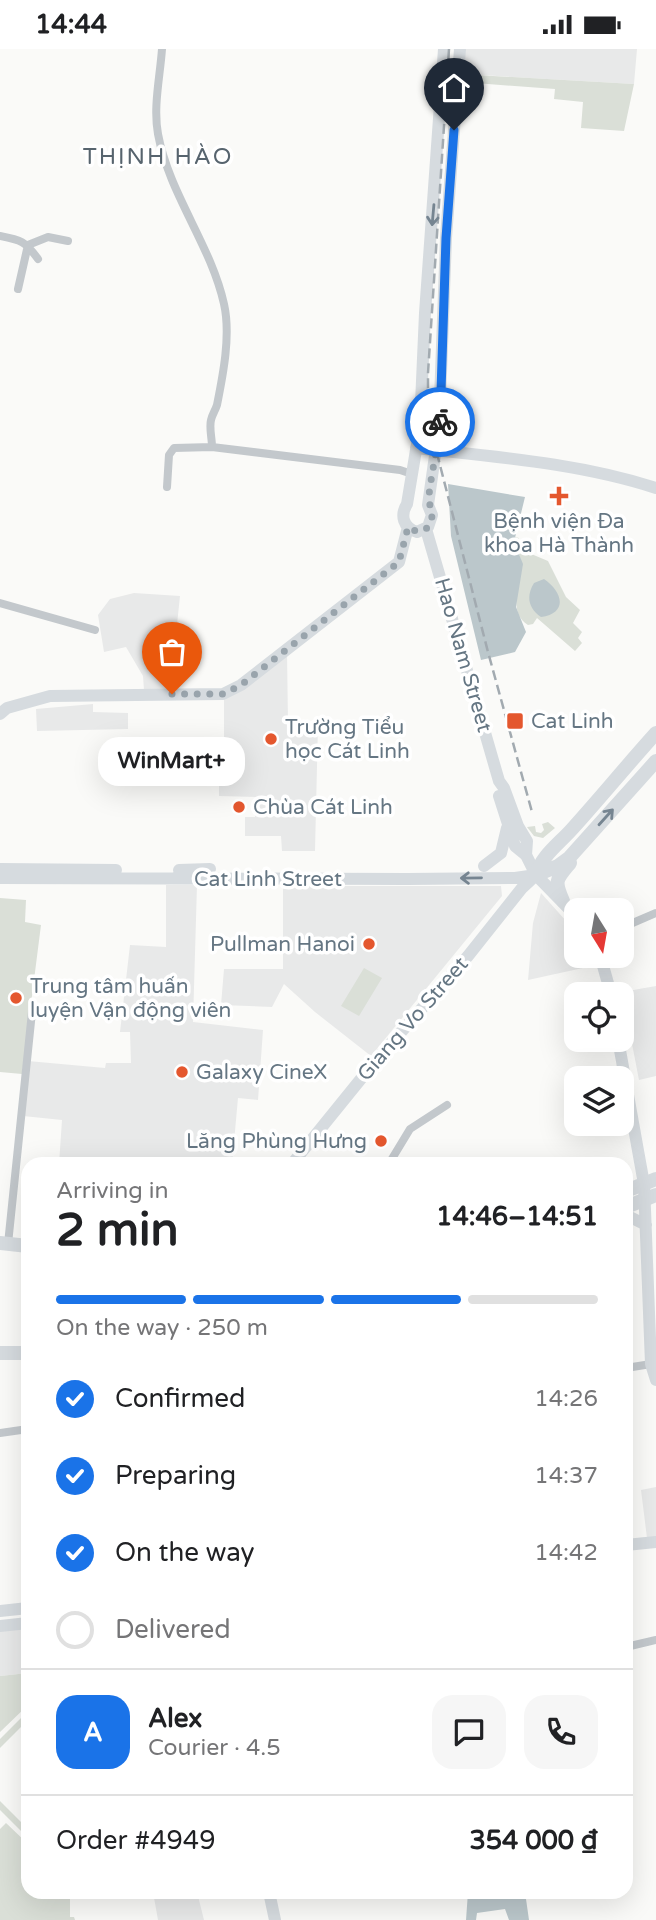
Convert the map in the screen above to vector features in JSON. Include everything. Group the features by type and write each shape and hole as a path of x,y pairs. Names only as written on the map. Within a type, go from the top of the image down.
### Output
{"main road":[{"path":"0,714 7,708 50,696 223,694 241,685 399,562 408,527 403,514 407,504 419,426 444,49"},
{"name":"Hao Nam Street","path":"460,49 446,238 439,427 428,505 432,515 426,529 499,781 498,789 507,827 514,846 527,857 536,875 563,901"},
{"path":"436,171 452,172"},
{"path":"425,313 445,316"},
{"path":"416,448 480,454 604,474 656,488"},
{"path":"412,474 431,475"},
{"path":"407,504 420,499 428,505"},
{"path":"408,527 417,532 426,529"},
{"name":"Giang Vo Street","path":"536,875 541,861 571,831 656,733"},
{"name":"Giang Vo Street","path":"298,1157 522,888 536,875 558,866 577,849 656,761"},
{"name":"Hao Nam Street","path":"499,781 505,788 518,826 527,841 527,857"},
{"path":"484,866 501,853 507,827"},
{"path":"563,901 556,886 557,879 572,861 577,849"},
{"path":"527,857 549,852"},
{"name":"Cat Linh Street","path":"0,869 515,878 536,875"},
{"name":"Cat Linh Street","path":"0,878 210,874"},
{"path":"621,1052 650,1181 651,1197 646,1225 651,1364 656,1380"},
{"path":"633,1188 650,1181"},
{"path":"633,1204 651,1197"},
{"path":"633,1218 646,1225"},
{"path":"0,1353 21,1353"},
{"path":"633,1544 656,1542"},
{"path":"270,1899 275,1920"}],"street":[{"path":"162,49 156,120 158,137 181,199 218,281 225,307 226,335 221,380 216,410 211,418 212,447"},
{"path":"0,236 22,240 38,259"},
{"path":"28,245 48,237 68,241"},
{"path":"18,289 28,245"},
{"path":"167,487 169,455 174,447 212,447 400,470 412,474"},
{"path":"0,603 95,630"},
{"path":"634,922 656,913"},
{"path":"4,1244 32,1012"},
{"path":"394,1157 410,1129 447,1105"},
{"path":"633,1367 651,1364"},
{"path":"0,1433 21,1430"},
{"path":"4,1610 5,1625"},
{"path":"633,1645 656,1640"}],"shaded area":[{"path":"465,49 637,49 634,84 463,74"},
{"path":"476,75 634,84 624,131 581,128 583,102 554,99 555,89 475,83"},
{"path":"448,484 525,497 514,542 523,564 516,607 526,632 515,652 481,660 451,536"},
{"path":"515,537 519,538 517,548 548,561 566,597 580,610 573,623 582,632 578,638 582,643 575,651 537,618 533,624 528,625 521,619 516,605 521,563 515,544"},
{"path":"544,579 555,589 560,601 556,611 541,617 533,610 529,597 534,583"},
{"path":"134,593 180,596 170,691 144,690 143,676 126,647 104,652 98,615 110,599"},
{"path":"287,653 288,723 318,724 315,851 282,851 281,836 245,836 245,817 255,817 256,797 219,796 219,780 211,780 211,754 224,754 224,696"},
{"path":"93,704 93,712 128,713 128,729 37,731 36,709"},
{"path":"548,822 555,828 543,838 534,836 527,827 535,826 536,832 541,833 544,830 542,824"},
{"path":"166,885 197,885 193,1022 263,1030 258,1100 238,1098 233,1157 59,1157 62,1120 23,1116 28,1061 105,1068 106,1063 131,1063 130,1032 120,1032 130,945 166,947"},
{"path":"283,886 501,886 502,896 371,1056 284,984 272,1007 221,1005 224,969 283,969"},
{"path":"541,893 564,919 564,968 583,968 528,980 533,923"},
{"name":"Trung tâm huấn luyện Vận động viên","path":"0,898 26,900 25,922 41,925 22,1074 0,1072"},
{"path":"364,968 382,978 359,1016 341,1006"},
{"path":"656,986 656,1076 639,1080 634,1052 634,990"},
{"path":"656,1487 656,1537 647,1538 641,1490"},
{"path":"21,1629 21,1674 0,1676 0,1631"},
{"path":"21,1674 21,1712 0,1732 0,1676"},
{"path":"21,1718 21,1727 0,1748 0,1739"},
{"path":"0,1801 21,1822 21,1831 0,1810"},
{"path":"6,1823 21,1837 21,1899 70,1899 70,1917 75,1920 0,1920 0,1829"},
{"path":"154,1899 199,1899 204,1920 158,1920"},
{"path":"468,1899 526,1899 529,1920 509,1920 505,1909 477,1913 476,1920 466,1920"}],"railway":[{"path":"449,49 428,400 433,438 532,812"}],"way so far":[{"path":"172,694 223,694 241,685 399,562 408,527 413,531 423,531 432,518 428,505 440,422"}],"place":[{"name":"Bệnh viện Đa khoa Hà Thành","path":"559,496"},
{"name":"WinMart+","path":"172,694"},
{"name":"Cat Linh","path":"515,721"},
{"name":"Trường Tiểu học Cát Linh","path":"271,739"},
{"name":"Chùa Cát Linh","path":"239,807"},
{"name":"Pullman Hanoi","path":"369,944"},
{"name":"Trung tâm huấn luyện Vận động viên","path":"16,998"},
{"name":"Galaxy CineX","path":"182,1072"},
{"name":"Lăng Phùng Hưng","path":"381,1141"}],"district":[{"name":"THỊNH HÀO","path":"158,157"}],"route":[{"path":"440,422 446,238 454,130"}]}
